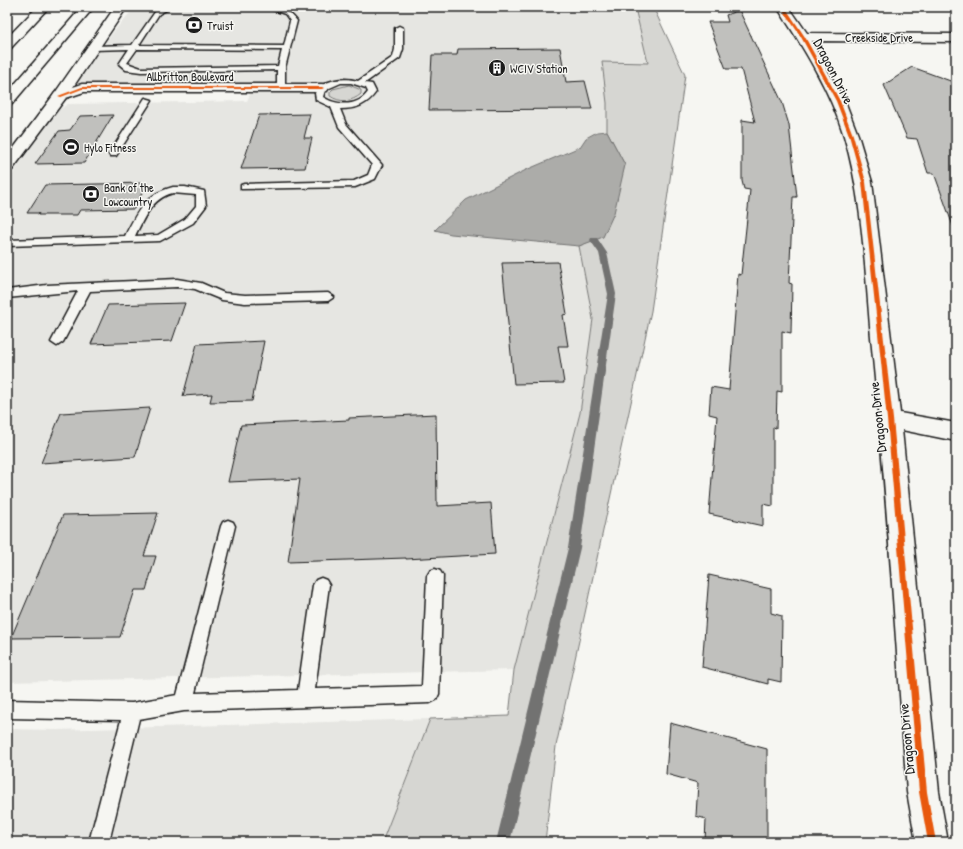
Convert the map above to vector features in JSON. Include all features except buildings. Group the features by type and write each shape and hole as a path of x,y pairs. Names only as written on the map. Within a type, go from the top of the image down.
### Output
{"main road":[{"path":"7,45 43,7"},
{"path":"7,101 88,7"},
{"path":"7,167 60,96 121,7"},
{"name":"Dragoon Drive","path":"783,7 803,37 838,101 851,135 864,182 890,419 923,792 932,842"},
{"name":"Creekside Drive","path":"803,37 956,38"},
{"name":"Allbritton Boulevard","path":"148,100 156,87"},
{"name":"Allbritton Boulevard","path":"60,96 82,88 281,88 321,92"},
{"name":"Allbritton Boulevard","path":"60,96 74,101 148,100 321,92"},
{"path":"890,419 956,432"}],"lane":[{"path":"169,7 157,13 123,64 129,68 141,70 281,68"},
{"path":"268,7 287,13 294,22 281,68 281,88"},
{"path":"362,82 396,58 399,49 399,28"},
{"path":"92,48 286,48"},
{"path":"340,81 362,82 369,86 372,92 369,98 360,103 348,106 335,106 324,103 321,92 340,81"},
{"path":"113,154 148,100"},
{"path":"244,187 355,184 372,177 377,165 342,125 335,106"},
{"path":"7,243 108,241 128,240 160,238 189,221 201,206 201,193 186,189 170,190 153,198 146,205 128,240"},
{"path":"7,294 86,287 177,283 197,286 222,296 246,299 328,296"},
{"path":"57,342 86,287"},
{"path":"184,702 228,526"},
{"path":"7,708 132,712 184,702 430,694 435,576"},
{"path":"305,698 321,585"},
{"path":"99,842 132,712"}],"shaded area":[{"path":"135,7 635,8 648,63 607,103 607,131 597,132 586,138 581,147 526,170 466,200 436,230 451,234 579,246 593,319 580,413 514,670 7,682 7,182 55,112 68,104 247,101 255,83 74,85 115,30"},
{"path":"586,7 653,7 685,75 651,311 556,746 545,842 382,842 430,719 509,716 514,670 580,413 593,319 579,246 603,236 625,165 607,131 607,103 602,62 648,63 635,8"},
{"path":"349,85 361,90 361,94 354,99 346,101 338,100 330,96 330,92 333,89"},
{"path":"607,131 625,165 614,213 603,237 579,246 451,234 435,230 466,200 526,170 580,147 586,138 597,132"},
{"path":"430,719 382,842 7,842 7,729 56,730"}],"waterway":[{"path":"503,842 574,548 612,294 603,253 594,240"}],"cycle path":[{"path":"783,7 803,37 838,101 851,135 864,182 890,419 923,792 932,842"},
{"path":"60,96 82,88 322,88"}],"place":[{"name":"Truist","path":"194,25"},
{"name":"WCIV Station","path":"497,68"},
{"name":"Hylo Fitness","path":"71,147"},
{"name":"Bank of the Lowcountry","path":"91,194"}]}
